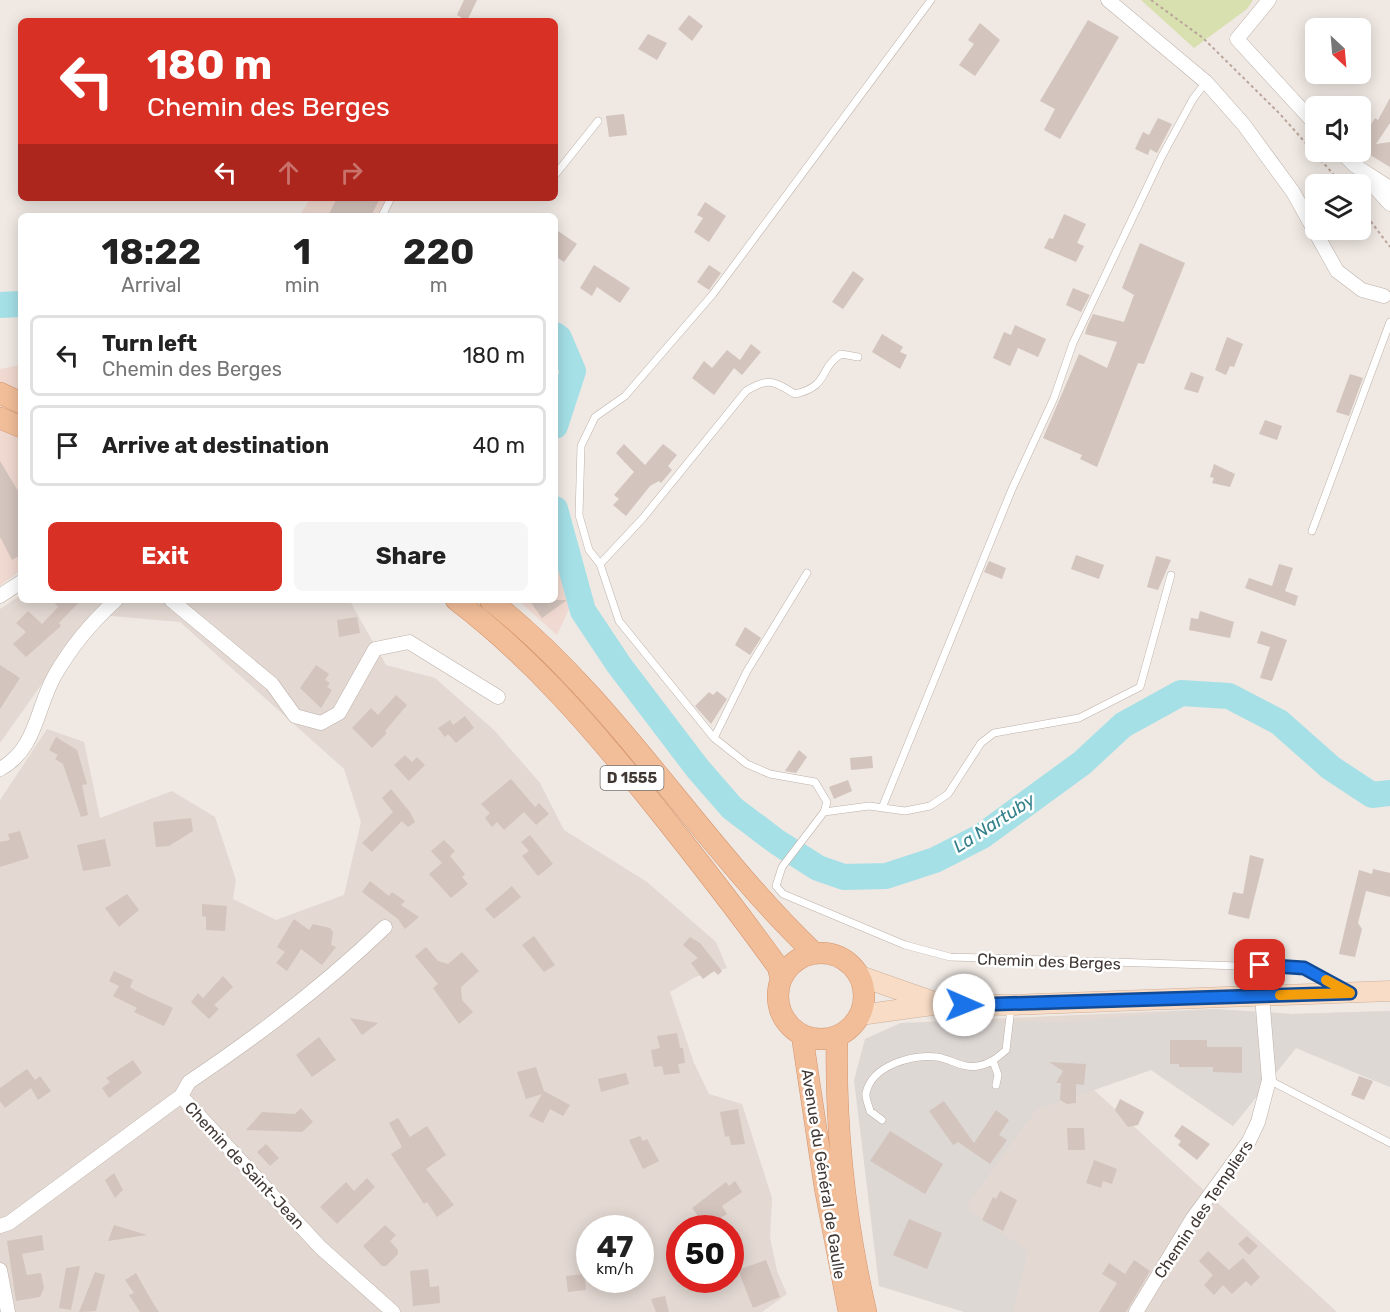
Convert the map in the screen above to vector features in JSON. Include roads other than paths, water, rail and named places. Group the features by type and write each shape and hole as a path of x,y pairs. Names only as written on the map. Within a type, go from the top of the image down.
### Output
{"main road":[{"path":"0,393 18,402"},
{"path":"0,418 18,426"},
{"name":"D 1555","path":"460,603 529,662 584,719 731,903 778,967 781,979"},
{"name":"D 1555","path":"494,603 557,658 613,717 748,886 814,953"},
{"path":"814,953 828,953 841,957 852,965 860,976 864,995 860,1015 846,1031 825,1039 802,1035 783,1017 778,1005 781,979 795,962 814,953"},
{"path":"860,976 940,1004"},
{"path":"860,1015 940,1004 1011,1005 1390,991"},
{"name":"Avenue du Général de Gaulle","path":"802,1035 829,1211 849,1312"},
{"name":"Avenue du Général de Gaulle","path":"837,1036 836,1096 842,1182 866,1312"}],"street":[{"path":"1108,0 1206,81 1244,125 1293,192 1337,271 1362,290 1387,302"},
{"path":"1269,0 1237,39 1305,113"},
{"path":"1351,162 1390,204"},
{"path":"1354,165 1390,188"},
{"path":"0,596 18,584"},
{"path":"0,770 9,764 31,739 53,678 67,655 97,618 113,603"},
{"path":"175,603 272,684 296,716 321,723 339,713 375,649 409,642 498,697"},
{"path":"180,1096 189,1082 285,1015 335,975 386,927"},
{"name":"Chemin des Templiers","path":"1136,1312 1193,1218 1249,1141 1266,1100 1269,1080 1262,996"},
{"name":"Chemin de Saint-Jean","path":"0,1226 9,1223 180,1096 216,1136 262,1181 320,1247 393,1312"},
{"path":"0,1270 8,1312"}],"lane":[{"path":"931,0 713,294 625,396 596,417 582,446 579,515 589,550 600,564 619,621 714,738 747,764 770,774 815,782 827,802 824,812 841,808 882,808 905,812 930,806 948,794 981,743 994,733 1079,718 1140,687 1172,575"},
{"path":"882,808 1012,489 1054,398 1072,343 1157,166 1193,99 1206,81"},
{"path":"558,171 598,121"},
{"path":"1312,531 1390,322"},
{"path":"600,564 643,518 746,391 762,382 774,382 795,394 810,391 818,385 834,358 841,354 858,357"},
{"path":"714,738 747,671 807,573"},
{"path":"506,603 517,621"},
{"name":"Chemin des Berges","path":"824,812 806,832 782,867 776,886 783,894 905,945 950,957 1304,968 1350,993"},
{"path":"882,1120 870,1111 866,1094 873,1079 892,1064 938,1057 958,1065 976,1067 993,1061 1006,1050 1011,1005"},
{"path":"993,1061 998,1074 996,1085"},
{"path":"1269,1080 1390,1143"}],"waterway":[{"name":"La Nartuby","path":"0,305 18,304"},
{"name":"La Nartuby","path":"558,337 573,371 558,417"},
{"name":"La Nartuby","path":"558,520 583,611 619,665 698,769 732,808 777,842 818,868 844,877 886,876 935,860 982,836 1082,763 1123,725 1181,693 1229,696 1279,722 1331,768 1372,795 1390,793"}]}
